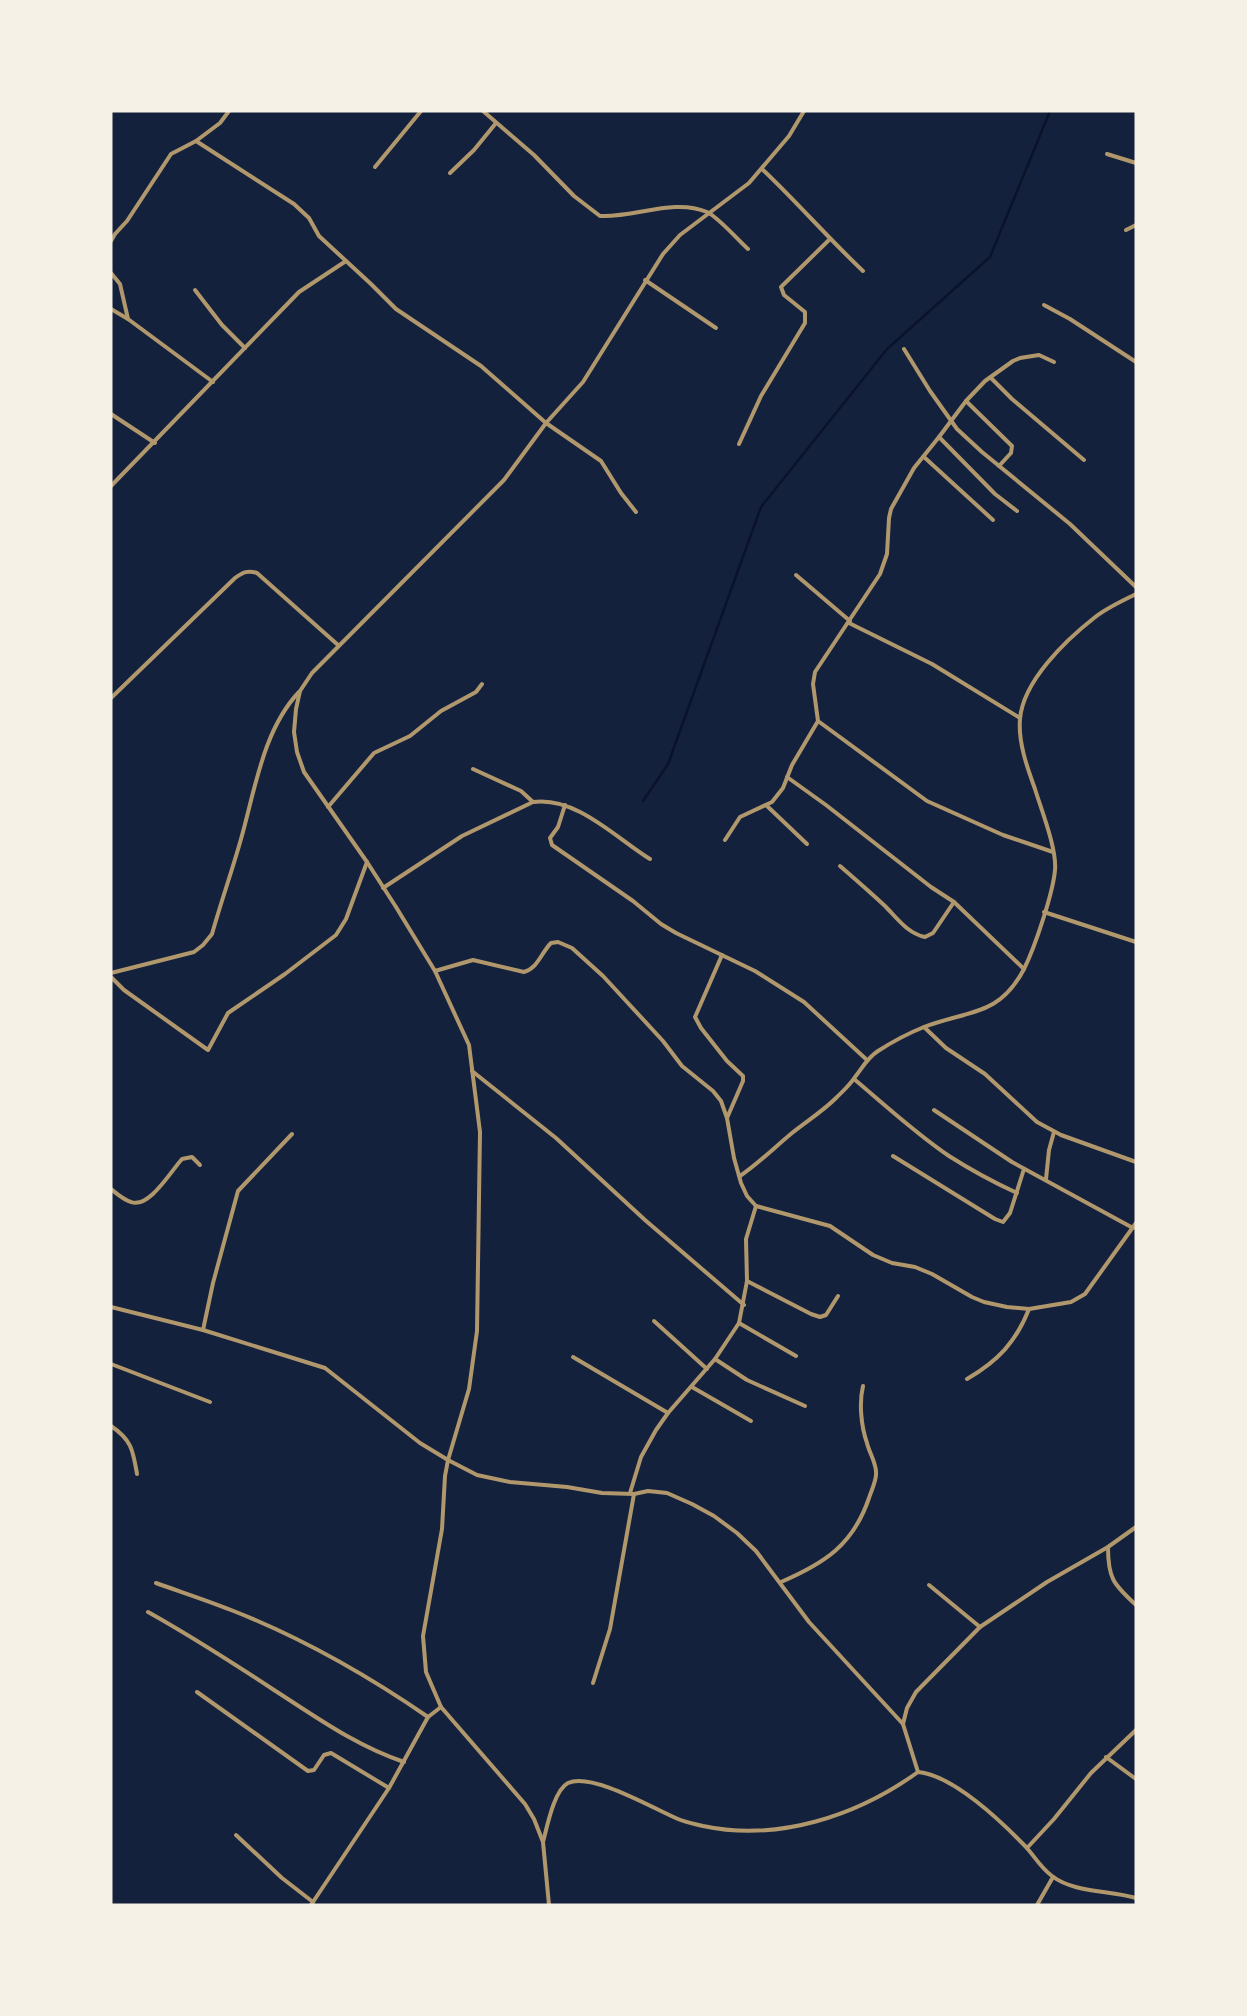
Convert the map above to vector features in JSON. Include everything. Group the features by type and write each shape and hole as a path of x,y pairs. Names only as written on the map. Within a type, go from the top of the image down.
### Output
{"street":[{"path":"111,241 127,221 171,154 196,141 220,123 229,111"},
{"path":"375,168 421,111"},
{"path":"483,111 534,155 574,196 600,216 686,208 709,213 748,248"},
{"path":"111,973 194,952 204,945 212,934 241,842 268,746 290,702 300,691 312,672 338,645 504,480 546,423 583,382 663,254 680,235 738,193 762,169 788,136 804,111"},
{"path":"450,173 474,150 496,123"},
{"path":"196,141 294,204 309,218 319,236 396,309 481,366 546,423 601,461 621,493 636,512"},
{"path":"1107,154 1136,163"},
{"path":"762,169 793,198 830,239 863,271"},
{"path":"1126,230 1136,225"},
{"path":"738,444 761,396 805,323 805,312 784,295 782,287 830,239"},
{"path":"111,486 298,292 346,261"},
{"path":"111,273 120,284 128,320"},
{"path":"645,280 716,328"},
{"path":"195,290 222,325 245,348"},
{"path":"1044,305 1070,319 1136,362"},
{"path":"111,309 213,382"},
{"path":"904,349 930,391 952,421 976,447 1070,524 1136,587"},
{"path":"724,840 740,817 766,805 778,796 795,759 818,721 813,676 819,664 850,622 886,562 888,518 896,498 914,468 966,401 985,381 1012,361 1020,358 1039,355 1054,362"},
{"path":"991,378 1012,400 1084,460"},
{"path":"966,401 1012,446 1011,453 999,466"},
{"path":"111,414 155,442"},
{"path":"939,438 996,494 1017,511"},
{"path":"924,457 993,520"},
{"path":"111,698 235,578 250,570 338,645"},
{"path":"796,576 850,622 932,664 1020,718"},
{"path":"740,1176 828,1106 854,1078 867,1060 878,1051 924,1027 980,1010 996,1003 1008,994 1024,968 1044,912 1056,869 1053,852 1022,744 1020,718 1026,696 1035,679 1058,652 1095,617 1136,594"},
{"path":"328,807 374,753 410,736 441,710 476,692 482,684"},
{"path":"300,691 294,732 297,752 304,772 367,862 435,971 469,1045 480,1132 477,1331 469,1389 445,1476 442,1529 423,1636 426,1672 441,1707 525,1804 534,1819 542,1842 549,1905"},
{"path":"818,721 927,801 1003,835 1053,852"},
{"path":"473,769 521,791 533,802"},
{"path":"787,777 931,887 954,902 1024,968"},
{"path":"383,888 462,836 533,802 542,801 565,806 604,826 624,843 650,859"},
{"path":"766,805 807,844"},
{"path":"565,806 558,827 550,838 552,845 627,897 661,924 754,971 804,1002 867,1060"},
{"path":"111,977 124,990 208,1050 228,1013 285,974 336,934 346,919 367,862"},
{"path":"840,866 916,935 925,937 933,933 954,902"},
{"path":"1044,912 1136,942"},
{"path":"435,971 473,960 524,972 530,970 538,963 551,943 565,944 603,976 663,1041 682,1066 713,1091 721,1101 727,1118 734,1158 747,1196 756,1206 830,1226 873,1255 892,1264 915,1267 932,1274 984,1302 1030,1309 1070,1302 1086,1294 1136,1223"},
{"path":"722,956 695,1016 701,1028 727,1061 743,1076 743,1081 727,1118"},
{"path":"924,1027 946,1048 985,1074 1023,1110 1054,1132 1136,1162"},
{"path":"472,1071 556,1138 645,1220 744,1305"},
{"path":"854,1078 923,1137 976,1173 1017,1193"},
{"path":"934,1110 1024,1169 1046,1179 1133,1228"},
{"path":"1046,1179 1049,1150 1054,1132"},
{"path":"203,1330 212,1283 238,1191 292,1134"},
{"path":"893,1156 994,1219 1003,1222 1010,1213 1024,1169"},
{"path":"111,1189 126,1200 132,1203 139,1203 155,1192 182,1159 192,1157 200,1165"},
{"path":"593,1683 610,1629 632,1493 641,1457 668,1413 715,1359 739,1323 744,1305 747,1281 746,1238 756,1206"},
{"path":"747,1281 820,1317 826,1315 838,1296"},
{"path":"111,1307 203,1330 325,1368 420,1443 478,1475 510,1482 567,1487 602,1493 648,1491 667,1494 692,1504 714,1516 738,1533 756,1551 809,1622 903,1724 918,1772"},
{"path":"967,1379 994,1362 1004,1351 1023,1325 1030,1309"},
{"path":"654,1321 707,1369"},
{"path":"739,1323 796,1356"},
{"path":"573,1357 668,1413"},
{"path":"715,1359 748,1380 805,1406"},
{"path":"111,1364 210,1402"},
{"path":"781,1582 815,1567 830,1556 845,1543 863,1514 877,1473 866,1441 862,1422 861,1394 863,1386"},
{"path":"692,1387 750,1421"},
{"path":"111,1426 122,1433 129,1442 137,1474"},
{"path":"903,1724 907,1708 916,1692 980,1627 1047,1582 1108,1547 1136,1526"},
{"path":"1108,1547 1110,1575 1115,1584 1136,1605"},
{"path":"156,1583 225,1607 263,1624 376,1682 428,1717"},
{"path":"929,1585 980,1627"},
{"path":"148,1612 341,1733 370,1749 404,1762"},
{"path":"198,1692 308,1771 314,1770 324,1755 331,1754 389,1788"},
{"path":"236,1835 312,1903 389,1788 428,1717 441,1707"},
{"path":"1027,1848 1106,1757 1136,1730"},
{"path":"1106,1757 1136,1779"},
{"path":"542,1842 560,1791 567,1784 578,1781 589,1781 606,1787 679,1820 741,1832 781,1829 816,1822 874,1800 918,1772 928,1773 941,1778 978,1802 1027,1848 1039,1864 1053,1877 1072,1885 1136,1898"},
{"path":"1037,1905 1053,1877"}],"waterway":[{"path":"643,801 668,764 761,507 887,349 990,257 1050,111"}]}
